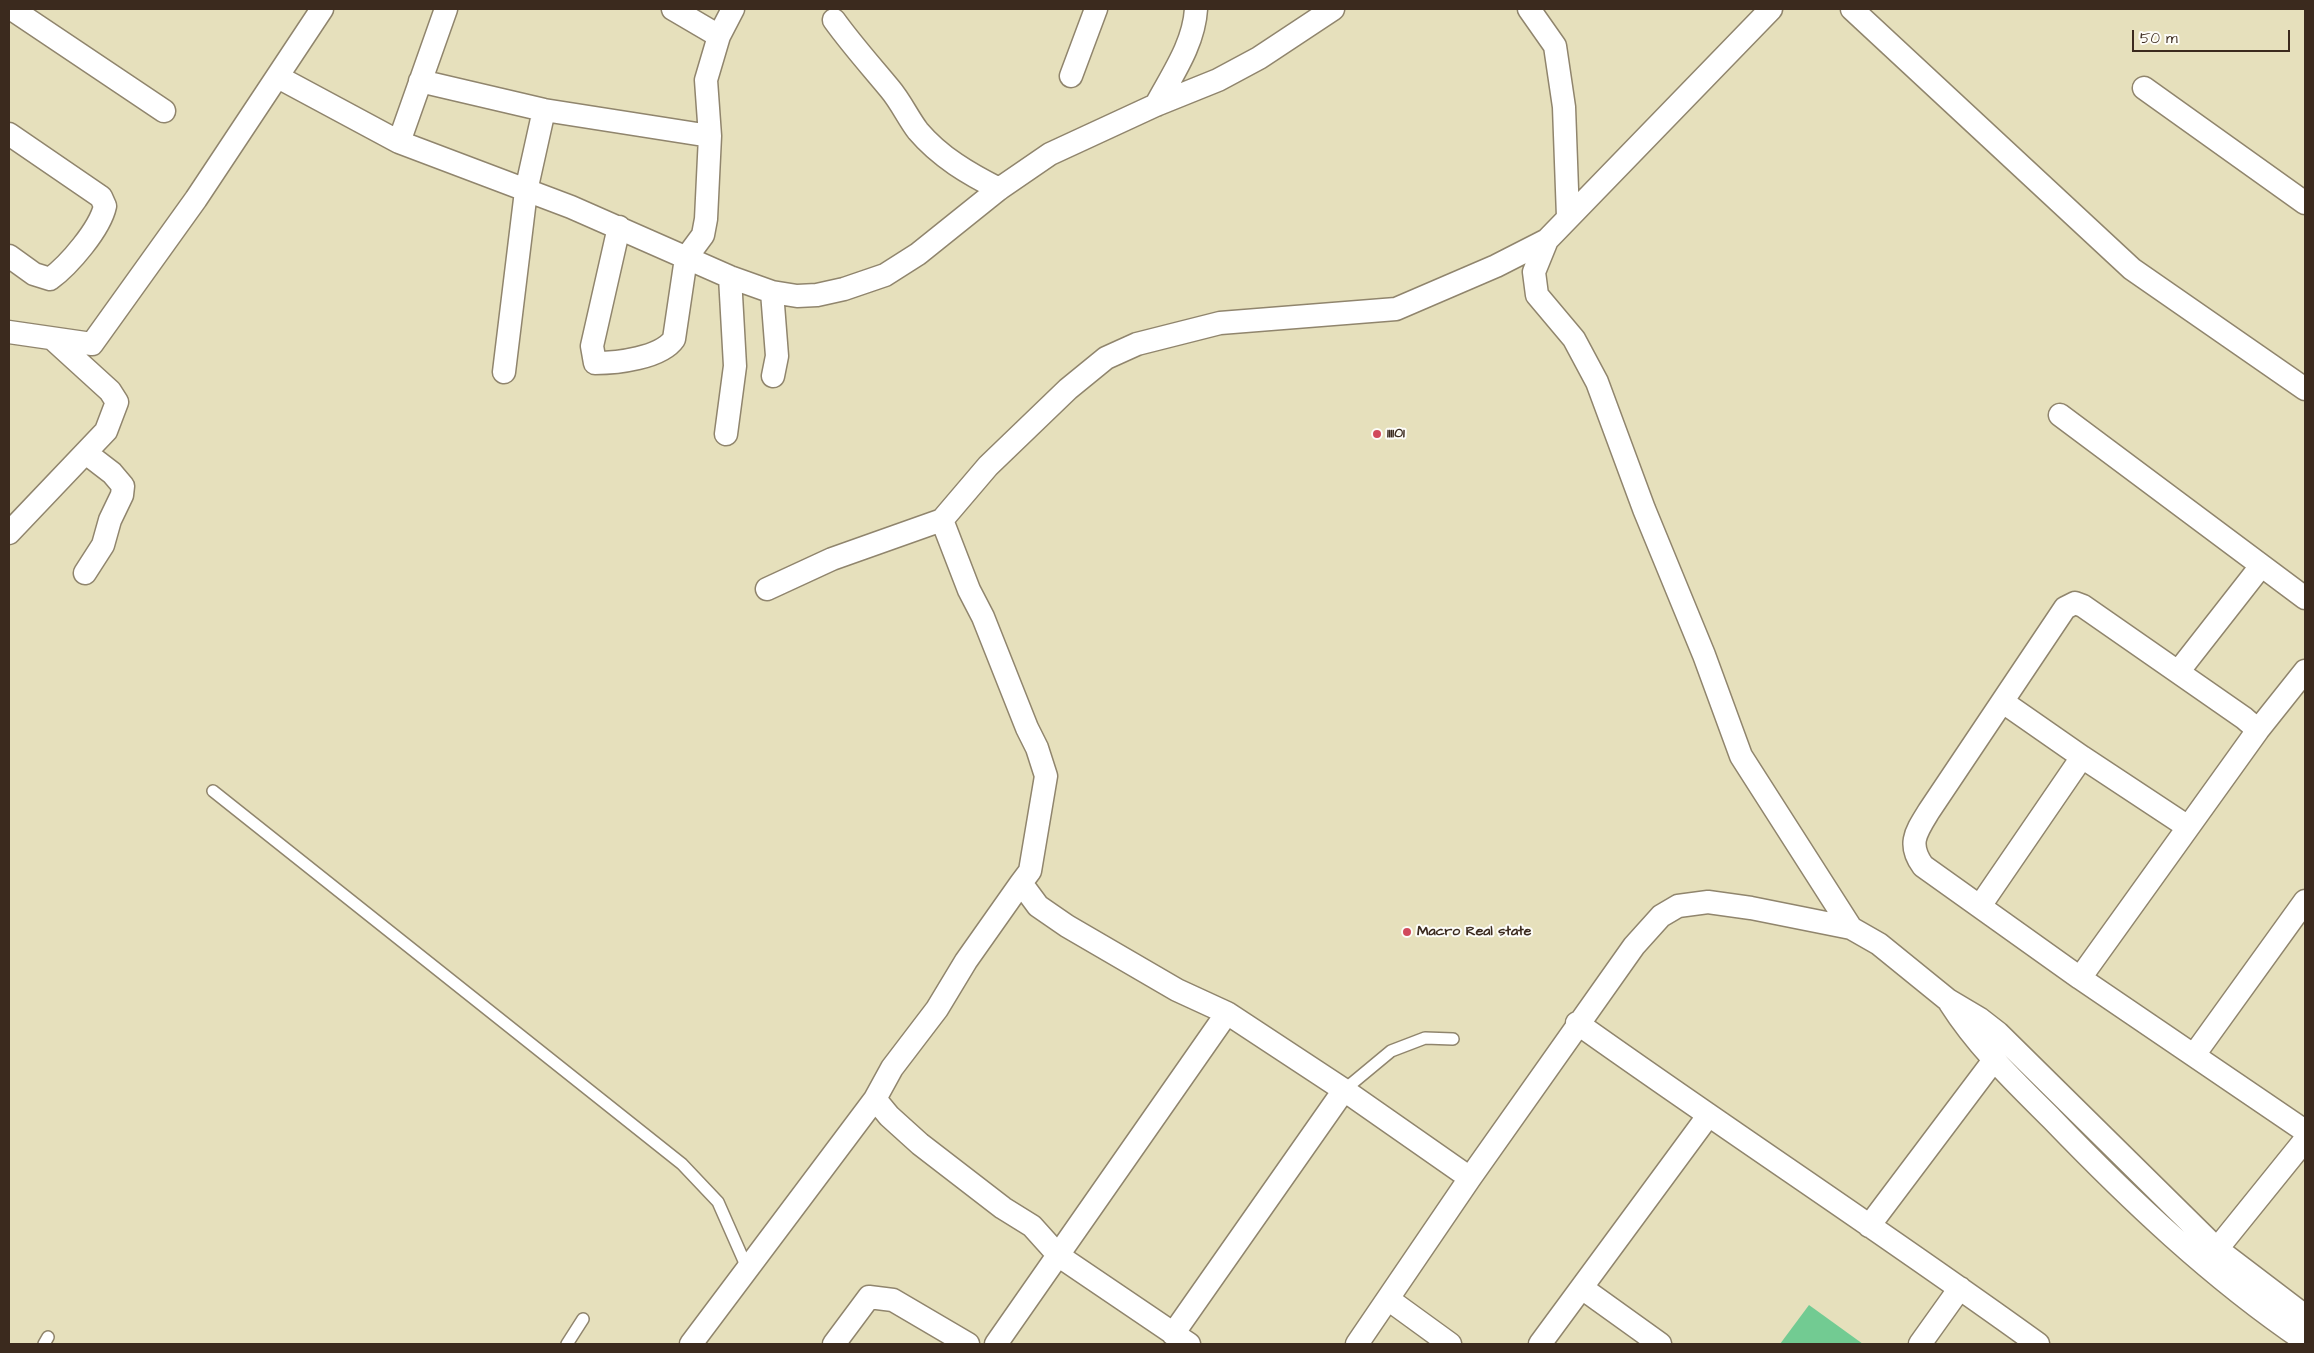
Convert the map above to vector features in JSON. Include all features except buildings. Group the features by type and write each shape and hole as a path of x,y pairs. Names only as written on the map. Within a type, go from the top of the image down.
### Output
{"street":[{"path":"12,9 164,111"},
{"path":"9,332 92,344 196,199 322,9"},
{"path":"400,142 446,9"},
{"path":"673,9 719,36"},
{"path":"619,228 592,346 595,363 642,357 668,347 674,339 686,258 703,235 706,219 710,136 706,80 719,36 733,9"},
{"path":"1071,76 1096,9"},
{"path":"1156,105 1187,47 1195,26 1196,9"},
{"path":"278,77 400,142 619,228 730,277 772,292 797,296 817,295 844,289 884,274 918,254 999,189 1050,154 1156,105 1218,80 1259,58 1333,9"},
{"path":"1529,9 1555,46 1564,107 1568,217"},
{"path":"1770,9 1547,240 1534,272 1537,295 1574,339 1596,382 1644,509 1704,655 1741,756 1851,928"},
{"path":"1852,9 2132,269 2305,389"},
{"path":"834,20 853,46 891,90 918,131 945,157 968,174 999,189"},
{"path":"420,81 544,110 710,136"},
{"path":"2144,88 2305,203"},
{"path":"504,372 526,191 544,110"},
{"path":"9,134 100,197 105,206 102,218 91,233 62,270 50,279 34,274 9,256"},
{"path":"767,589 832,559 942,520 988,466 1068,389 1106,358 1137,344 1220,323 1396,309 1496,266 1547,240"},
{"path":"726,434 735,366 730,277"},
{"path":"772,292 777,356 773,376"},
{"path":"9,533 106,431 117,402 110,390 54,340"},
{"path":"2060,415 2305,598"},
{"path":"85,573 103,545 110,520 122,495 123,486 112,473 86,453"},
{"path":"691,1344 748,1271 875,1099 892,1068 937,1009 966,961 1030,871 1046,776 1038,748 1027,728 942,520"},
{"path":"2178,672 2261,566"},
{"path":"2258,730 2083,606 2074,603 2065,608 1929,811 1916,831 1914,844 1916,857 1922,866 2080,978 2305,1131"},
{"path":"2080,978 2258,730 2305,671"},
{"path":"2003,702 2188,827"},
{"path":"1980,906 2082,757"},
{"path":"1021,883 1038,906 1067,926 1177,990 1227,1013 1344,1090 1470,1178"},
{"path":"2194,1055 2305,901"},
{"path":"1357,1344 1577,1023 1634,946 1660,916 1678,906 1708,902 1751,908 1851,928 1879,944 1948,1000 1980,1019 1998,1033 2217,1249 2305,1316"},
{"path":"1948,1000 1966,1029 1994,1060 2103,1171 2207,1267 2305,1341"},
{"path":"996,1344 1227,1013"},
{"path":"1577,1023 2038,1344"},
{"path":"1869,1226 1994,1060"},
{"path":"875,1099 889,1116 920,1144 1003,1208 1032,1226 1059,1256 1181,1339 1344,1090"},
{"path":"1540,1344 1708,1116"},
{"path":"2217,1249 2305,1140"},
{"path":"1582,1288 1660,1344"},
{"path":"1920,1344 1960,1288"},
{"path":"834,1344 869,1297 893,1300 968,1344"},
{"path":"1388,1299 1450,1344"}],"lane":[{"path":"213,790 682,1164 718,1202 748,1271"},
{"path":"1344,1090 1391,1051 1425,1038 1453,1040"},
{"path":"567,1344 583,1319"}],"green space":[{"path":"1809,1305 1863,1344 1780,1344"}],"place":[{"name":"111101","path":"1377,434"},
{"name":"Macro Real state","path":"1407,932"}]}
